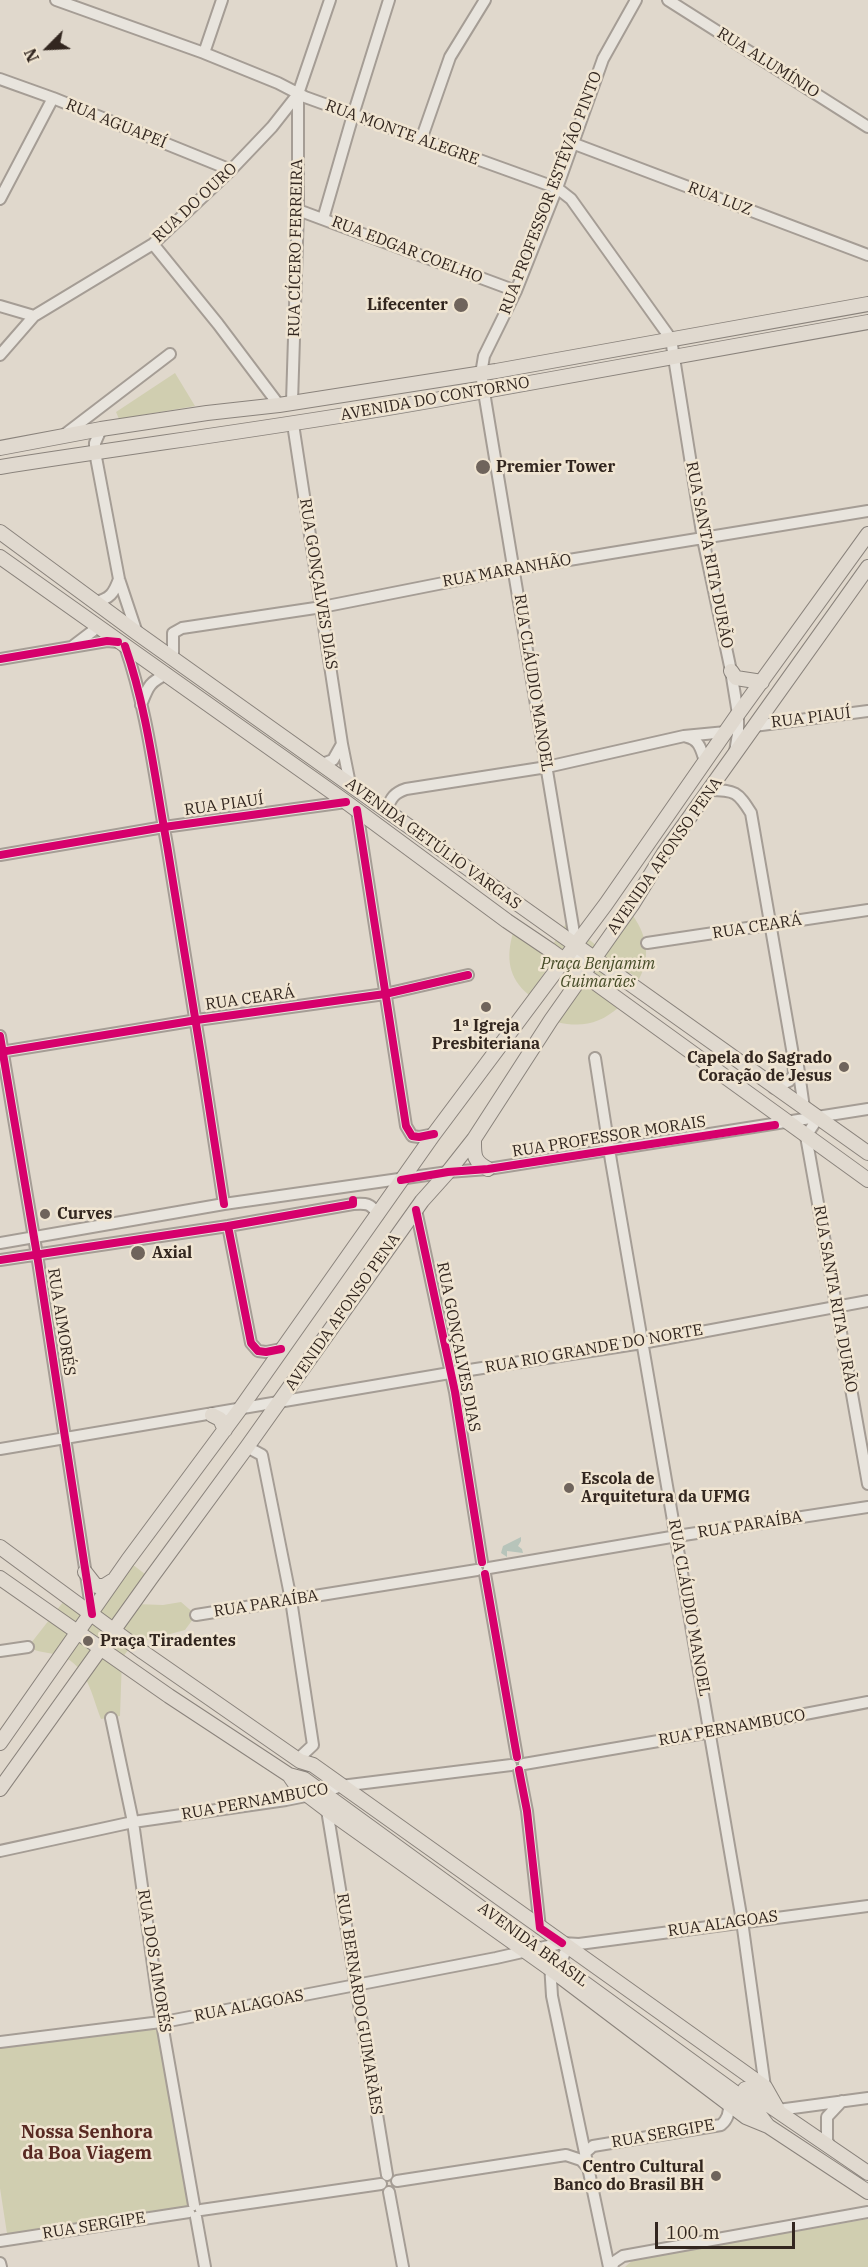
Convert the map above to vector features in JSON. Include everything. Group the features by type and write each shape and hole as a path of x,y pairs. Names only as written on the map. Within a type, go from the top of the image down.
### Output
{"main road":[{"name":"AVENIDA DO CONTORNO","path":"0,448 101,429 481,374 868,304"},
{"name":"AVENIDA DO CONTORNO","path":"0,467 293,424 673,356 868,324"},
{"name":"AVENIDA GETÚLIO VARGAS","path":"0,532 136,633 387,809 533,916 868,1153"},
{"name":"AVENIDA AFONSO PENA","path":"0,1743 114,1580 225,1430 378,1215 400,1180 576,945 868,534"},
{"name":"AVENIDA GETÚLIO VARGAS","path":"0,557 351,806 868,1180"},
{"name":"AVENIDA AFONSO PENA","path":"0,1789 248,1447 416,1209 474,1139 632,905 664,853 868,567"},
{"path":"95,602 102,618 98,627"},
{"path":"136,633 145,659"},
{"path":"731,671 736,678 762,682"},
{"path":"474,1139 474,1156 479,1164 488,1169"},
{"path":"212,1415 220,1419 225,1430"},
{"name":"AVENIDA BRASIL","path":"0,1547 298,1760 313,1765 313,1788"},
{"path":"85,1572 96,1586 104,1586 114,1580"},
{"name":"AVENIDA BRASIL","path":"0,1578 78,1634 289,1775 540,1928 554,1952 729,2104 746,2117 768,2126 868,2192"},
{"name":"AVENIDA BRASIL","path":"298,1760 327,1810 346,1824 504,1936 554,1952 765,2088 778,2110"},
{"name":"AVENIDA BRASIL","path":"313,1788 554,1952 868,2173"},
{"name":"AVENIDA BRASIL","path":"554,1952 752,2105 768,2126"},
{"path":"752,2105 767,2110 778,2110"}],"street":[{"name":"RUA MONTE ALEGRE","path":"56,0 204,53 278,83 298,94 557,188 571,199 671,339 673,356"},
{"path":"204,53 222,0"},
{"name":"RUA DO OURO","path":"0,355 34,316 153,244 231,170 272,127 298,94 330,0"},
{"path":"323,219 389,0"},
{"path":"421,140 450,57 485,0"},
{"name":"RUA PROFESSOR ESTÊVÃO PINTO","path":"483,391 481,374 484,356 516,291 557,188 603,59 636,0"},
{"name":"RUA ALUMÍNIO","path":"668,0 868,127"},
{"name":"RUA AGUAPEÍ","path":"0,79 231,170"},
{"name":"RUA CÍCERO FERREIRA","path":"285,403 298,210 298,94"},
{"path":"0,199 53,98"},
{"name":"RUA LUZ","path":"572,142 868,255"},
{"name":"RUA EDGAR COELHO","path":"298,210 516,291"},
{"path":"153,244 285,403"},
{"path":"0,306 34,316"},
{"path":"64,435 170,354"},
{"name":"RUA SANTA RITA DURÃO","path":"673,356 703,539 738,714 735,755"},
{"name":"RUA CLÁUDIO MANOEL","path":"483,391 576,945 583,975"},
{"name":"RUA GONÇALVES DIAS","path":"293,424 350,784"},
{"path":"101,429 95,443 95,452 119,579 136,633"},
{"name":"RUA MARANHÃO","path":"173,658 173,633 182,628 322,607 514,568 864,511"},
{"path":"95,602 110,596 116,590 119,579"},
{"path":"67,649 98,627"},
{"path":"0,659 107,641 122,644 141,705 164,828 197,1020 224,1204"},
{"path":"141,705 153,680 167,674"},
{"name":"RUA PIAUÍ","path":"754,726 868,711"},
{"path":"387,809 391,798 397,792 406,789 547,767 684,736 726,732"},
{"path":"684,736 694,739 699,744 705,762"},
{"path":"322,764 333,760 342,744"},
{"path":"710,790 729,790 740,796 751,813 793,1055 794,1075 789,1081 774,1088"},
{"path":"351,806 386,994 406,1126 412,1136 434,1134"},
{"name":"RUA PIAUÍ","path":"0,855 164,828 351,806"},
{"name":"RUA CEARÁ","path":"647,944 868,910"},
{"name":"RUA CEARÁ","path":"1,1052 197,1020 386,994 468,975"},
{"name":"RUA AIMORÉS","path":"0,1036 37,1255 92,1614"},
{"path":"793,1055 798,1066 804,1108"},
{"name":"RUA CLÁUDIO MANOEL","path":"595,1058 642,1343 711,1732 742,1921 765,2088"},
{"name":"RUA PROFESSOR MORAIS","path":"0,1243 224,1204 448,1172 488,1169 868,1109"},
{"path":"806,1136 818,1118"},
{"name":"RUA SANTA RITA DURÃO","path":"806,1136 868,1484"},
{"path":"350,1186 353,1204"},
{"path":"0,1260 228,1226 353,1204 367,1203 378,1215"},
{"name":"RUA GONÇALVES DIAS","path":"416,1209 447,1373 455,1392 483,1568 527,1811 540,1928"},
{"path":"228,1226 251,1343 258,1351 281,1349"},
{"name":"RUA RIO GRANDE DO NORTE","path":"0,1449 212,1415 447,1373 642,1343 868,1301"},
{"path":"248,1447 262,1455 291,1600 313,1745 298,1760"},
{"name":"RUA PARAÍBA","path":"196,1615 868,1507"},
{"path":"0,1651 28,1647"},
{"name":"RUA PERNAMBUCO","path":"0,1851 133,1822 313,1788 518,1764 711,1732 868,1702"},
{"name":"RUA DOS AIMORÉS","path":"111,1718 133,1822 163,2022 205,2267"},
{"name":"RUA BERNARDO GUIMARÃES","path":"327,1810 386,2184 403,2267"},
{"path":"332,1833 346,1824"},
{"name":"RUA ALAGOAS","path":"0,2042 163,2022 495,1958 554,1952 742,1921 868,1905"},
{"path":"495,1958 502,1946 504,1936"},
{"path":"554,1952 552,1996 610,2267"},
{"path":"778,2110 868,2098"},
{"path":"830,2146 827,2140 827,2117 842,2101"},
{"name":"RUA SERGIPE","path":"586,2152 593,2146 721,2125 729,2114 729,2104"},
{"path":"566,2155 578,2146 583,2135"},
{"path":"386,2184 393,2176 397,2181 566,2155 581,2160 588,2169"},
{"name":"RUA SERGIPE","path":"0,2241 386,2184"},
{"path":"610,2267 623,2256 868,2212"}],"green space":[{"path":"175,373 195,406 119,419 116,412"},
{"name":"Praça Benjamim Guimarães","path":"631,913 644,937 645,962 639,979 630,973 618,991 619,1007 612,1013 590,1023 574,1025 557,1022 573,983 550,965 529,995 517,982 509,959 513,933 552,946 567,922 597,946"},
{"name":"Praça Tiradentes","path":"128,1561 150,1578 135,1604 163,1605 181,1602 196,1615 185,1630 133,1644 122,1658 120,1716 101,1719 87,1682 77,1666 61,1656 28,1647 67,1597 91,1614"},
{"path":"155,2020 163,2032 191,2206 189,2210 8,2240 0,2188 0,2042"},
{"path":"868,2219 868,2267 625,2267 634,2259"}],"shaded area":[{"path":"521,1537 518,1546 523,1553 507,1551 507,1557 501,1553 503,1546"}],"cycle path":[{"path":"0,659 107,641 118,642"},
{"path":"125,646 145,719 224,1204"},
{"path":"0,855 164,827 346,802"},
{"path":"357,810 406,1126 412,1136 434,1134"},
{"path":"0,1052 197,1020 385,994 468,975"},
{"path":"0,1036 38,1261 92,1614"},
{"path":"401,1180 775,1125"},
{"path":"0,1260 228,1226 353,1204 353,1200"},
{"path":"416,1210 455,1392 482,1562"},
{"path":"228,1226 251,1343 258,1351 281,1349"},
{"path":"485,1574 517,1757"},
{"path":"519,1770 527,1811 540,1928 562,1943"}],"place":[{"name":"Lifecenter","path":"461,305"},
{"name":"Premier Tower","path":"483,467"},
{"name":"1ª Igreja Presbiteriana","path":"486,1007"},
{"name":"Capela do Sagrado Coração de Jesus","path":"844,1067"},
{"name":"Curves","path":"45,1214"},
{"name":"Axial","path":"138,1253"},
{"name":"Escola de Arquitetura da UFMG","path":"569,1488"},
{"name":"Praça Tiradentes","path":"88,1641"},
{"name":"Centro Cultural Banco do Brasil BH","path":"716,2176"}],"district":[{"name":"Nossa Senhora da Boa Viagem","path":"87,2143"}]}
